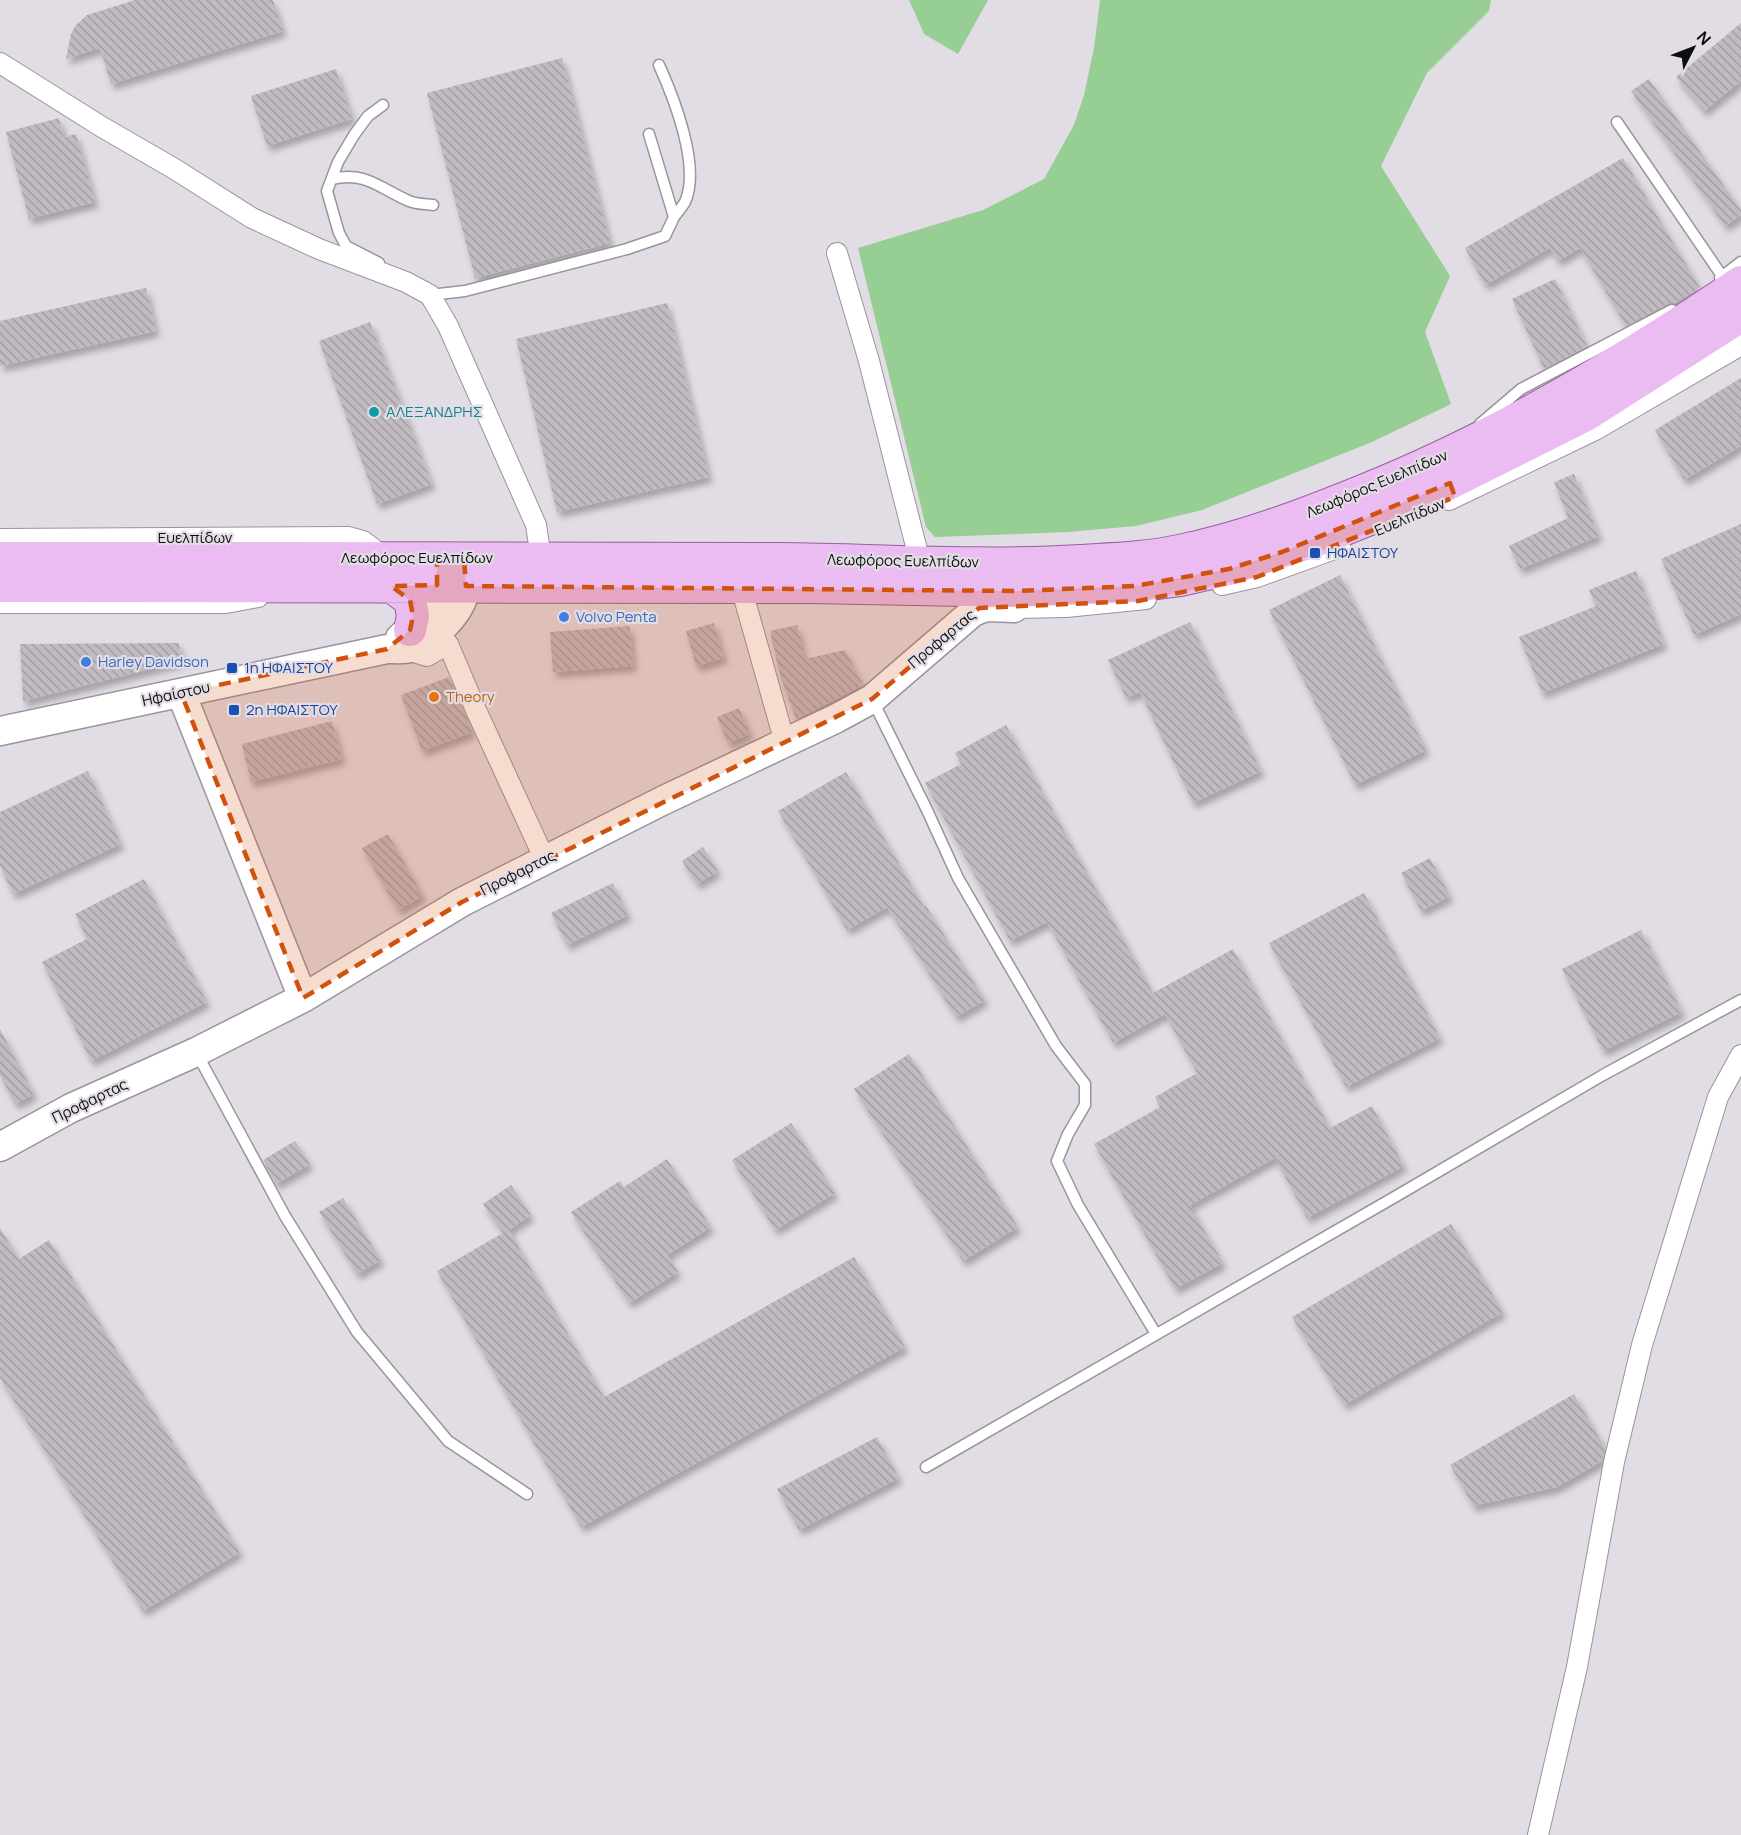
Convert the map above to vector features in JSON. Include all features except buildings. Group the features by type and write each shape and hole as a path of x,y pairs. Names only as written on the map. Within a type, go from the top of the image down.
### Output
{"main road":[{"name":"Λεωφόρος Ευελπίδων","path":"0,558 1016,599 1137,593 1229,569 1282,552 1414,501 1448,480 1726,280"},
{"name":"Λεωφόρος Ευελπίδων","path":"459,575 541,558 1058,562 1129,559 1176,552 1222,541 1316,511 1402,476 1448,480 1586,415 1741,316"},
{"name":"Λεωφόρος Ευελπίδων","path":"0,586 284,586 388,572"},
{"path":"388,572 410,600 413,616 400,643"}],"street":[{"path":"0,63 252,218 319,249 406,282 430,295 448,326 536,525 541,558"},
{"path":"837,253 869,361 920,562"},
{"name":"Ευελπίδων","path":"1448,480 1595,430 1741,345"},
{"name":"Ευελπίδων","path":"0,539 349,537 363,541 388,572"},
{"path":"459,575 400,643 427,656 448,644 545,860"},
{"path":"0,603 226,603 251,599 284,586"},
{"path":"741,587 785,743"},
{"name":"Προφαρτας","path":"0,1147 71,1108 196,1052 303,998 462,902 662,801 835,719 872,699 974,612 1016,599"},
{"name":"Ηφαίστου","path":"0,731 400,643"},
{"path":"181,693 303,998"},
{"path":"1538,1835 1576,1667 1614,1462 1641,1345 1718,1097 1741,1055"}],"lane":[{"path":"383,105 368,116 354,135 338,162 327,191 339,233 346,246 411,278 430,295 465,291 627,249 665,236 685,201 690,181 683,129 675,102 659,65"},
{"path":"1617,122 1726,280 1741,262"},
{"path":"649,134 674,217"},
{"path":"332,179 348,176 374,182 410,201 433,205"},
{"path":"1448,480 1521,389 1680,306"},
{"path":"872,699 958,878 1056,1046 1085,1084 1085,1105 1068,1134 1057,1161 1078,1205 1155,1334"},
{"path":"926,1467 1603,1075 1741,1000"},
{"path":"196,1052 285,1216 357,1332 448,1441 527,1494"}],"highlighted area":[{"path":"1450,483 1455,497 1257,577 1138,601 979,608 872,699 462,902 303,998 181,693 387,649 410,630 413,616 410,600 391,586 437,585 437,558 464,558 466,586 1018,591 1135,586 1229,569 1282,552"}],"green space":[{"path":"909,0 988,0 958,54 924,34"},
{"path":"1100,0 1491,0 1489,11 1427,73 1381,166 1450,276 1425,332 1451,404 1372,442 1202,510 1136,526 1068,532 935,537 926,527 858,248 983,210 1044,179 1074,125 1084,95 1094,48"}],"place":[{"name":"ΑΛΕΞΑΝΔΡΗΣ","path":"374,412"},
{"name":"ΗΦΑΙΣΤΟΥ","path":"1315,553"},
{"name":"Volvo Penta","path":"564,617"},
{"name":"Harley Davidson","path":"86,662"},
{"name":"1η ΗΦΑΙΣΤΟΥ","path":"232,668"},
{"name":"Theory","path":"434,697"},
{"name":"2η ΗΦΑΙΣΤΟΥ","path":"234,710"}]}
